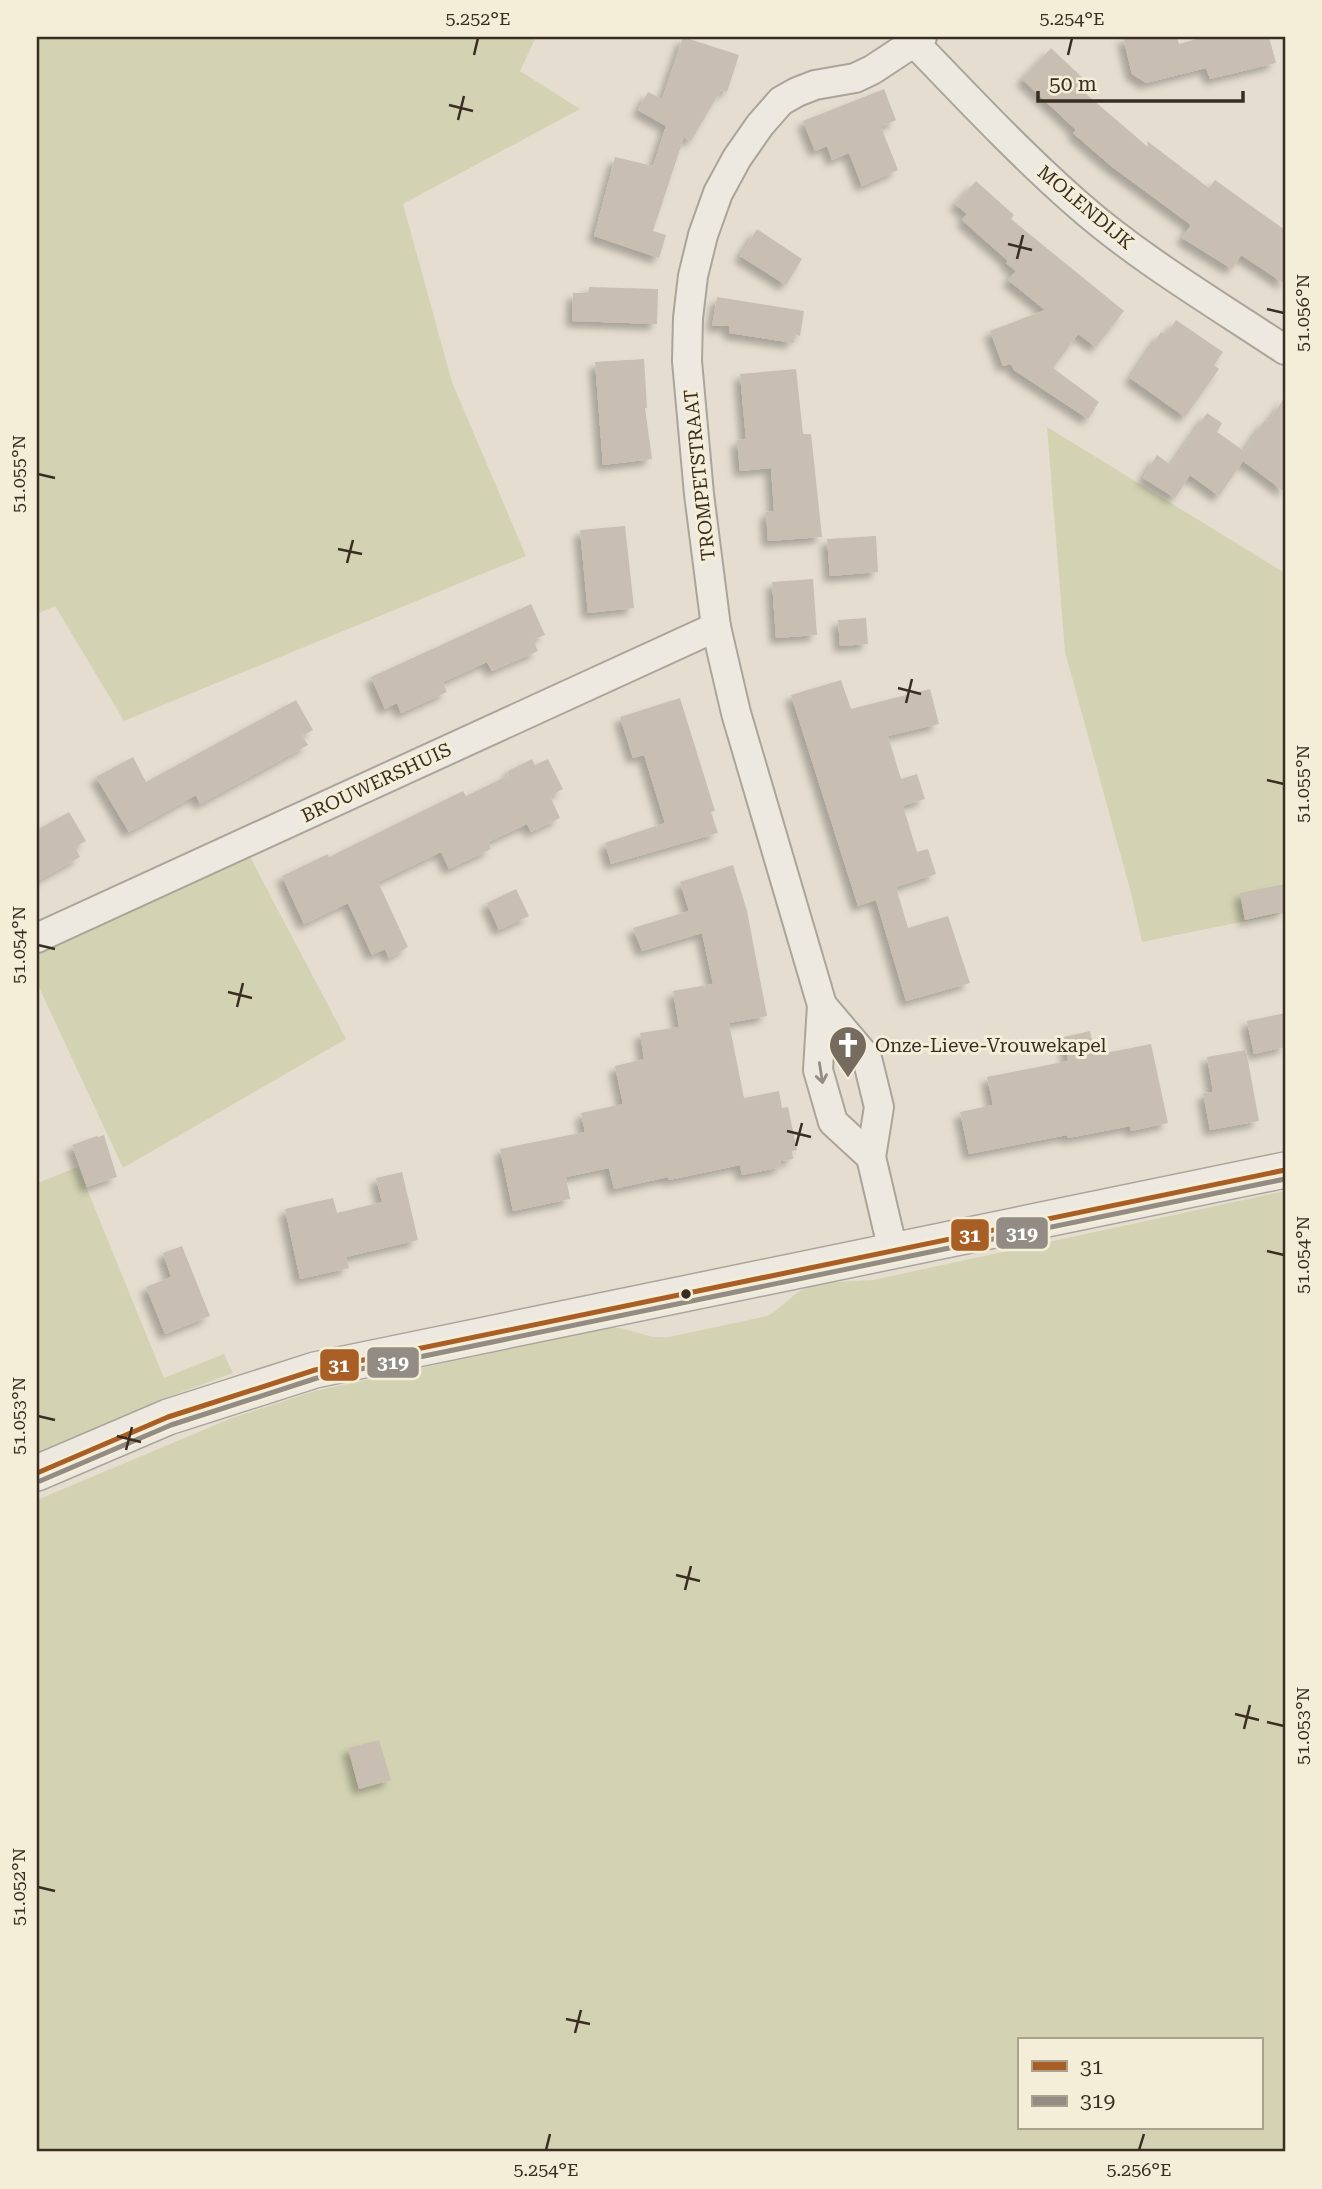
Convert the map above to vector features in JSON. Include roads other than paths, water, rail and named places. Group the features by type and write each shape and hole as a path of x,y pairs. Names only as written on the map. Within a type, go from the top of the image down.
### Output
{"street":[{"name":"MOLENDIJK","path":"914,38 1030,160 1077,204 1172,275 1285,350"},
{"name":"TROMPETSTRAAT","path":"871,1157 833,1122 818,1070 822,1005 736,713 716,626 699,494 687,361 690,298 703,235 718,193 737,158 760,125 781,102 797,92 816,85 855,78 872,70 914,38"},
{"name":"BROUWERSHUIS","path":"37,938 716,626"},
{"name":"TROMPETSTRAAT","path":"822,1005 867,1058 879,1107 871,1157 893,1251"},
{"path":"37,1473 168,1417 315,1370 1285,1170"}],"place":[{"name":"Onze-Lieve-Vrouwekapel","path":"848,1079"}]}
